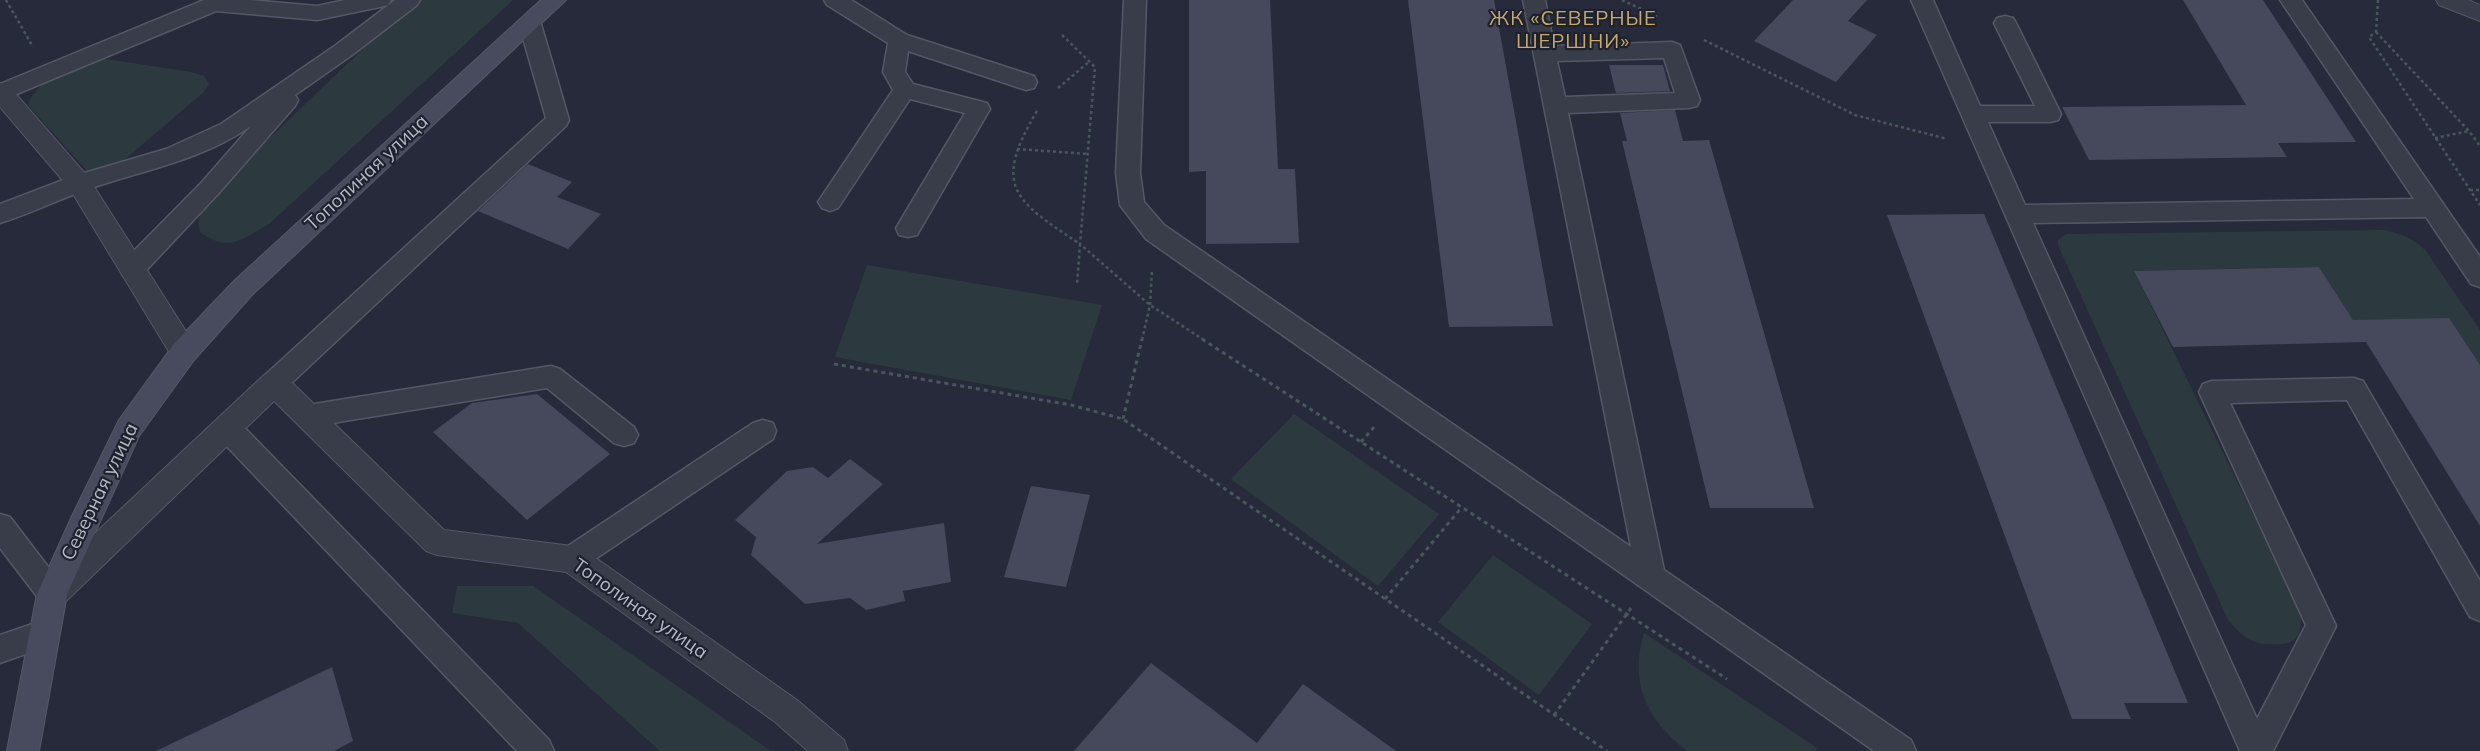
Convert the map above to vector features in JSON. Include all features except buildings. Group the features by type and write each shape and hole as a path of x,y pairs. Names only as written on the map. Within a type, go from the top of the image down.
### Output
{"main road":[{"name":"Тополиная улица","path":"184,352 243,288 556,0"},
{"name":"Северная улица","path":"23,751 52,594 82,525 130,428 184,352"}],"street":[{"path":"2447,0 2480,13"},
{"path":"0,92 79,184 184,352"},
{"path":"52,594 274,383"},
{"name":"Тополиная улица","path":"274,383 437,542 572,559 786,711 832,751"}],"lane":[{"path":"0,92 214,4 316,13 380,0"},
{"path":"0,214 79,184 174,155 229,130 307,76 409,0"},
{"path":"835,0 899,40 1026,82"},
{"path":"1135,0 1128,173 1132,205 1155,232 1900,751"},
{"path":"1534,0 1652,580"},
{"path":"1922,0 2257,751"},
{"path":"2292,0 2480,277"},
{"path":"1972,114 2050,114 2005,23"},
{"path":"274,383 558,120 530,24"},
{"path":"899,40 894,72 905,90 978,109 908,228"},
{"path":"1545,54 1672,50 1689,100 1556,104"},
{"path":"132,269 268,124 307,76"},
{"path":"830,202 905,90"},
{"path":"2017,214 2434,208"},
{"path":"308,416 551,377 624,435"},
{"path":"2257,751 2321,626 2212,392 2354,389 2480,608"},
{"path":"226,428 538,751"},
{"path":"572,559 763,431"},
{"path":"0,526 52,594"},
{"path":"0,649 44,634"}],"path":[{"path":"6,0 48,73"},
{"path":"1622,0 1667,22"},
{"path":"2378,0 2376,32 2469,130 2480,146"},
{"path":"2376,32 2369,37 2480,205"},
{"path":"1703,40 1855,114 1988,150"},
{"path":"1056,90 1090,61"},
{"path":"1038,110 1016,149 1011,177 1027,208 1080,244 1076,284"},
{"path":"2435,138 2469,130"},
{"path":"1016,149 1088,154"},
{"path":"2469,190 2480,190"},
{"path":"1123,419 1150,305 1155,232"},
{"path":"834,364 1071,405 1123,419 1607,751"},
{"path":"1385,599 1462,507"},
{"path":"1554,715 1652,580"}],"shaded area":[{"path":"414,0 513,0 269,224 242,239 227,243 219,242 200,232 198,221 208,197"},
{"path":"99,58 191,72 204,76 209,84 204,92 111,171 90,174 28,105 33,95 48,80 58,74"},
{"path":"2384,230 2407,237 2426,251 2480,330 2480,365 2353,320 2319,267 2134,271 2301,612 2299,634 2292,641 2280,644 2257,643 2244,636 2228,620 2058,245 2058,240 2066,234"},
{"path":"867,265 1102,305 1071,400 835,357"},
{"path":"1294,414 1439,514 1378,586 1231,479"},
{"path":"1493,555 1592,624 1539,695 1438,622"},
{"path":"457,586 533,586 771,751 660,751 518,623 452,613"},
{"path":"1644,633 1817,748 1815,751 1687,751 1661,727 1645,699 1640,684 1639,668"}],"district":[{"name":"ЖК «СЕВЕРНЫЕ ШЕРШНИ»","path":"1573,30"}]}
